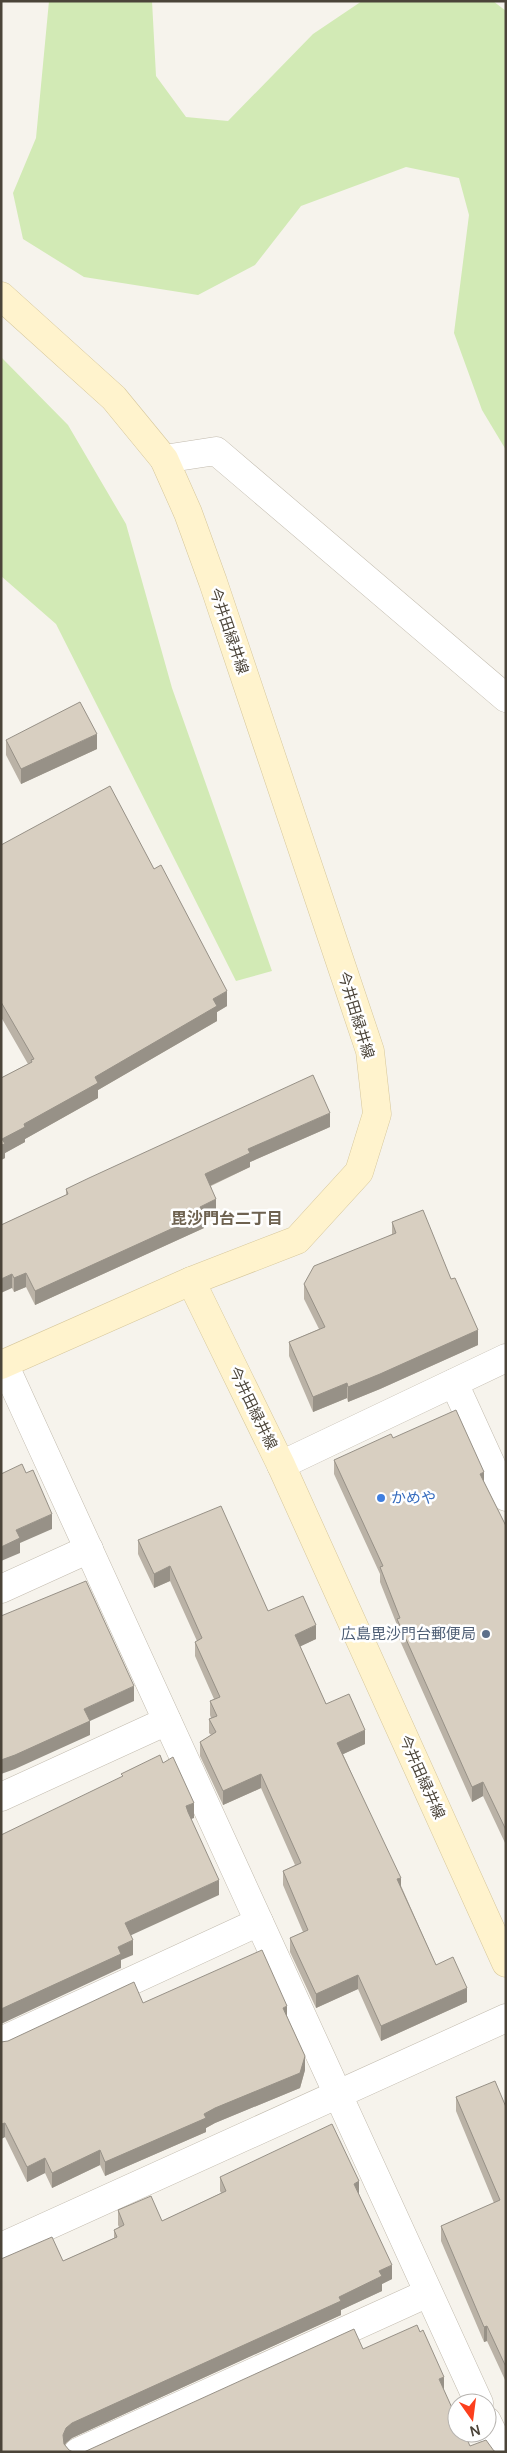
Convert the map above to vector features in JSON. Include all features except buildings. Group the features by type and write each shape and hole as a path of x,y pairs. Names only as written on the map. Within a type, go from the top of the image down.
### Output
{"main road":[{"name":"今井田緑井線","path":"1,296 114,398 164,459 188,513 213,582 370,1051 377,1114 359,1172 298,1240 191,1281 281,1465 506,1963"},
{"path":"3,1365 191,1281"}],"street":[{"path":"164,459 216,451 506,698"},
{"path":"281,1465 506,1358"},
{"path":"3,1365 474,2393"},
{"path":"454,1383 506,1497"},
{"path":"1,1589 89,1550"},
{"path":"1,1797 167,1721"},
{"path":"1,2041 259,1922"},
{"path":"1,2248 506,2018"},
{"path":"78,2452 428,2293"}],"green space":[{"path":"49,1 152,1 156,76 186,117 228,121 313,34 362,1 493,1 506,11 506,450 482,410 454,333 469,215 459,178 406,167 301,206 255,265 198,295 84,277 23,239 13,193 36,138"},
{"path":"1,357 68,425 126,524 172,688 272,971 236,981 56,624 1,576"}],"place":[{"name":"かめや","path":"381,1498"},
{"name":"広島毘沙門台郵便局","path":"486,1634"}],"district":[{"name":"毘沙門台二丁目","path":"227,1218"}]}
